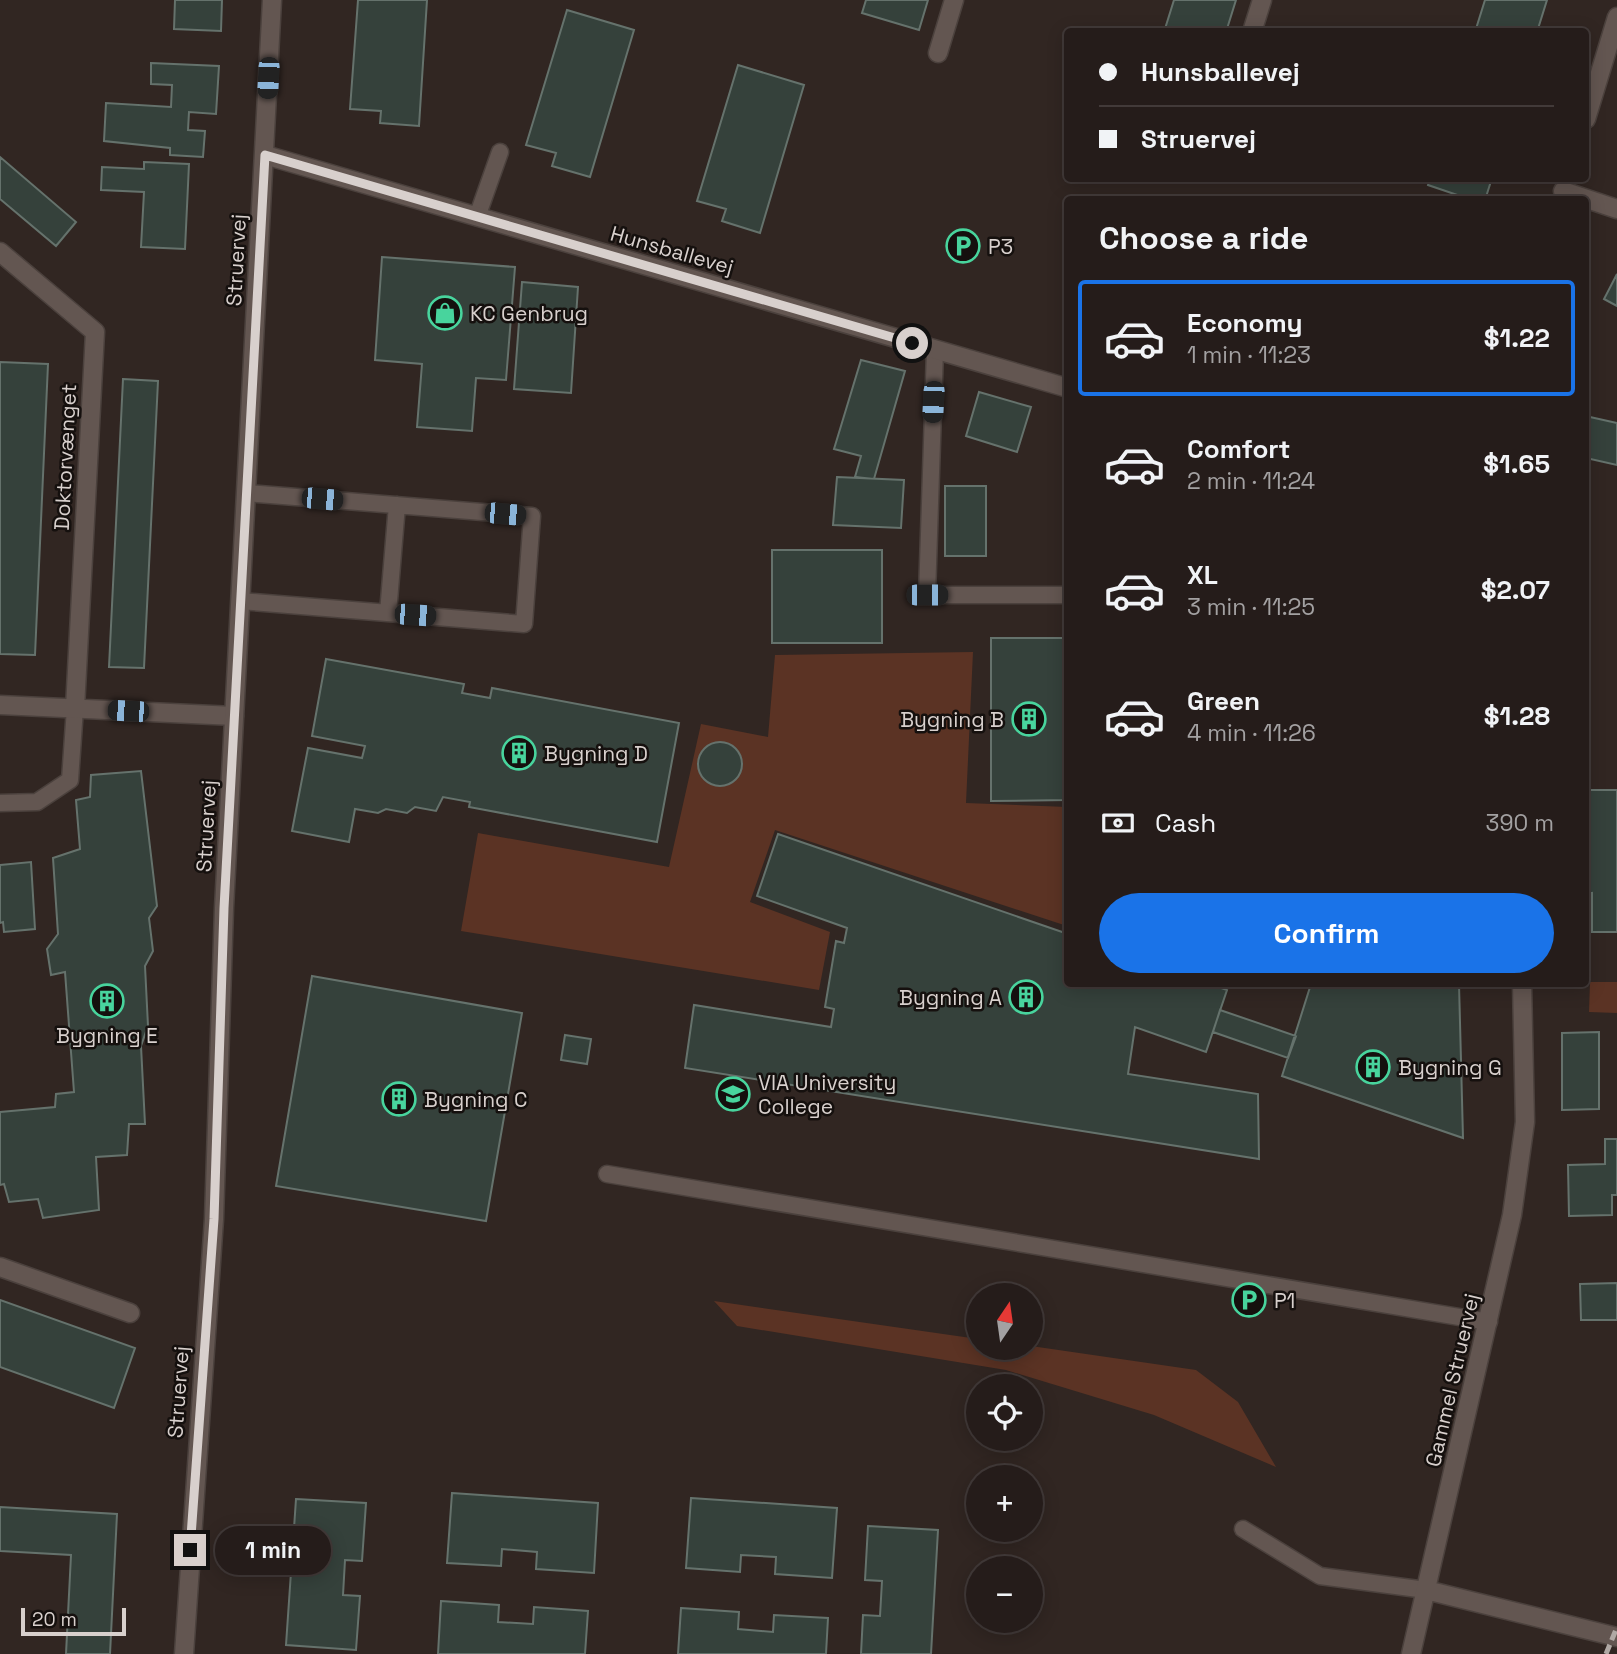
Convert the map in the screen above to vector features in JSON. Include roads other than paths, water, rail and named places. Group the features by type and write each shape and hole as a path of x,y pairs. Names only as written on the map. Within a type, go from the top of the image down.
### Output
{"street":[{"name":"Struervej","path":"184,1654 214,1219 234,716 272,0"},
{"path":"938,53 954,0"},
{"path":"1253,28 1262,0"},
{"path":"1589,109 1617,17"},
{"name":"Hunsballevej","path":"265,155 1064,387"},
{"path":"1564,190 1581,196"},
{"path":"1589,199 1617,209"},
{"name":"Doktorvænget","path":"0,252 95,332 75,708"},
{"path":"0,705 234,716"},
{"name":"Gammel Struervej","path":"1411,1654 1489,1322 1511,1215 1525,1122 1522,987"},
{"path":"0,1267 130,1313"},
{"path":"1426,1590 1617,1637"}],"lane":[{"path":"477,217 500,152"},
{"path":"935,350 927,595 1064,595"},
{"path":"240,601 524,624 532,516 246,493"},
{"path":"388,613 397,505"},
{"path":"0,803 37,802 71,780 75,708"},
{"path":"607,1174 1489,1322"},
{"path":"1243,1529 1320,1576 1426,1590"}],"railway":[{"path":"1606,1654 1617,1627"}],"place":[{"name":"P3","path":"963,246"},
{"name":"KC Genbrug","path":"445,313"},
{"name":"Bygning B","path":"1029,719"},
{"name":"Bygning D","path":"519,753"},
{"name":"Bygning A","path":"1026,997"},
{"name":"Bygning E","path":"107,1001"},
{"name":"Bygning G","path":"1373,1067"},
{"name":"VIA University College","path":"733,1094"},
{"name":"Bygning C","path":"399,1099"},
{"name":"P1","path":"1249,1300"}]}
